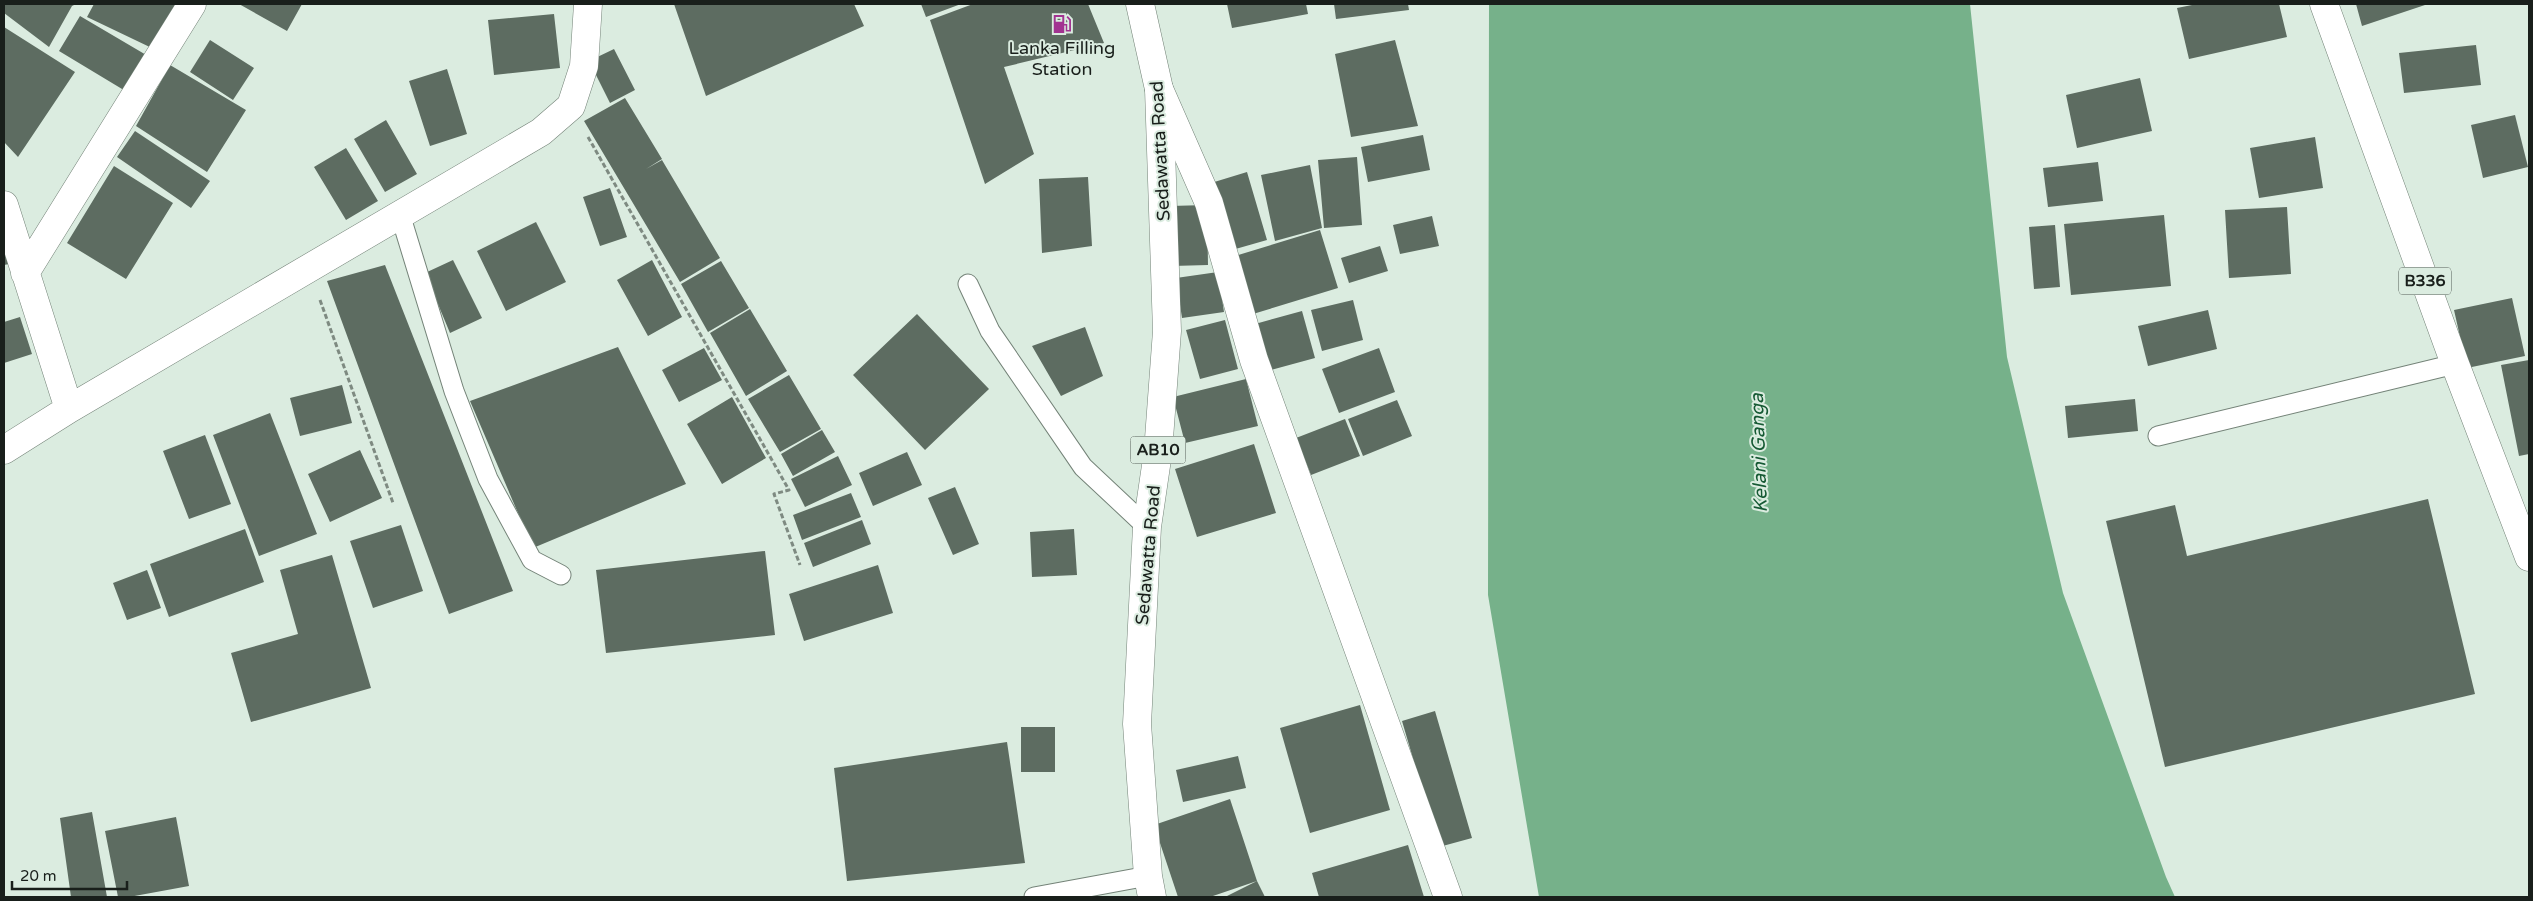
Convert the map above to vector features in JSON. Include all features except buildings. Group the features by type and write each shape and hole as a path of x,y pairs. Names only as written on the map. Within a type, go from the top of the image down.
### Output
{"street":[{"path":"26,273 192,4"},
{"path":"4,450 69,409 541,132 571,106 584,66 588,4"},
{"name":"Sedawatta Road","path":"1140,4 1159,89 1167,331 1158,452 1147,527 1137,724 1150,887"},
{"name":"B336","path":"2324,4 2455,364 2529,557"},
{"path":"1159,89 1209,203 1254,360 1448,897"},
{"path":"4,205 69,409"}],"lane":[{"path":"400,214 454,391 488,479 532,560 562,575"},
{"path":"968,284 990,331 1083,467 1147,527"},
{"path":"2158,436 2455,364"},
{"path":"1034,897 1150,887"}],"path":[{"path":"571,106 789,490 774,494 800,565"},
{"path":"308,268 393,503"}],"water":[{"name":"Kelani Ganga","path":"1489,4 1970,4 2007,357 2063,593 2166,877 2175,897 1539,897 1488,595"}],"place":[{"name":"Lanka Filling Station","path":"1062,24"}]}
